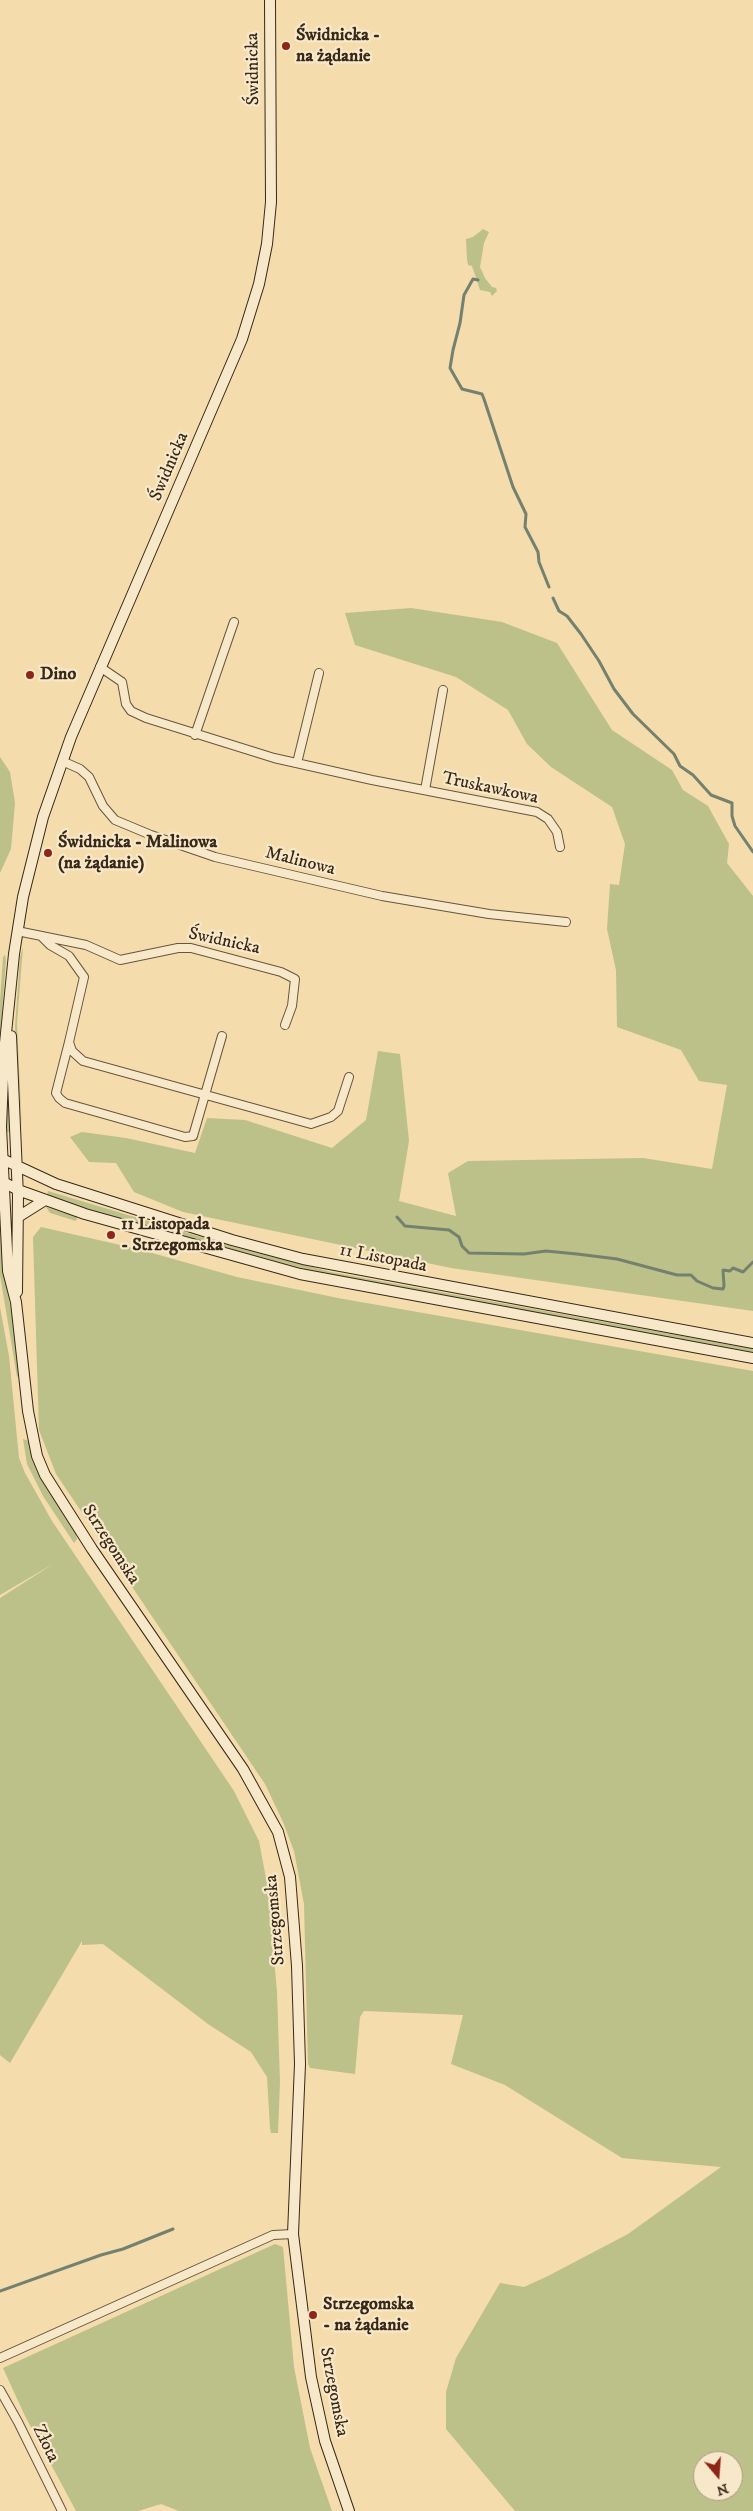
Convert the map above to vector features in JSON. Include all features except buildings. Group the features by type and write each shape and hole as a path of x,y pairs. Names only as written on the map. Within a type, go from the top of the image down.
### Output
{"main road":[{"name":"Świdnicka","path":"2,1159 1,1119 9,1005 17,931 42,817 62,761 100,667 224,383 248,321 259,284 268,234 271,202 270,0"},
{"name":"Świdnicka","path":"9,1005 18,1190"},
{"name":"11 Listopada","path":"2,1159 17,1168 56,1184 232,1240 318,1263 753,1343"},
{"name":"Strzegomska","path":"2,1159 7,1263 16,1302 28,1411 37,1456 45,1475 125,1598 243,1769 278,1832 290,1877 297,1966 300,2064 293,2234 311,2377 325,2442 349,2511"},
{"name":"11 Listopada","path":"2,1181 18,1190 44,1200 140,1230 300,1274 753,1358"},
{"name":"Strzegomska","path":"16,1302 18,1190"},
{"path":"18,1217 44,1200"}],"street":[{"path":"195,735 234,622"},
{"name":"Truskawkowa","path":"100,667 122,682 126,704 131,711 195,735 297,763 537,812 548,819 557,832 560,847"},
{"path":"297,763 319,673"},
{"name":"Truskawkowa","path":"425,790 443,690"},
{"name":"Malinowa","path":"62,761 80,769 89,777 103,806 115,820 151,836 215,857 382,896 489,914 566,922"},
{"name":"Świdnicka","path":"17,931 86,945 120,960 178,948 191,948 281,972 295,979 292,1006 285,1025"},
{"name":"Świdnicka","path":"41,936 50,945 69,956 84,977 56,1093 65,1103 186,1137 193,1136 222,1036"},
{"path":"69,1042 72,1051 83,1061 311,1124 326,1120 338,1111 349,1077"},
{"path":"0,2358 273,2235 293,2234"},
{"name":"Złota","path":"0,2390 62,2511"}],"green space":[{"path":"483,229 489,232 484,243 480,267 485,278 492,287 496,288 497,291 492,296 490,292 480,290 472,266 468,265 467,259 466,239 473,237"},
{"path":"411,608 502,622 557,643 612,730 672,770 683,790 708,806 729,844 727,863 753,896 753,1311 451,1268 183,1212 134,1192 116,1163 89,1162 70,1137 82,1132 126,1138 195,1153 207,1118 245,1120 332,1148 366,1120 378,1051 400,1054 409,1141 399,1201 456,1216 448,1173 468,1161 643,1158 712,1169 727,1085 699,1081 681,1050 617,1027 616,970 607,929 610,884 619,885 625,844 612,807 551,767 527,744 508,710 456,677 355,645 345,613"},
{"path":"0,757 10,772 15,803 11,849 0,873"},
{"path":"23,947 17,1023 22,1132 15,1027 20,957"},
{"path":"5,955 0,1041 0,1001 3,957"},
{"path":"7,1083 10,1083 12,1132 5,1132"},
{"path":"48,1191 238,1248 331,1272 753,1349 753,1353 331,1276 93,1211 47,1195"},
{"path":"46,1207 77,1217 76,1221 50,1213"},
{"path":"41,1227 138,1249 237,1277 338,1298 753,1371 753,2511 515,2511 446,2429 446,2392 456,2358 500,2283 524,2287 548,2276 628,2234 721,2167 622,2158 505,2085 451,2064 463,2015 364,2011 360,2017 355,2074 310,2068 308,2064 304,1904 294,1851 283,1822 265,1784 56,1474 39,1430 33,1237"},
{"path":"0,1232 4,1272 22,1372 17,1377 0,1275"},
{"path":"0,1307 9,1356 19,1458 25,1473 52,1521 234,1791 259,1841 268,1889 277,1992 280,2082 278,2133 271,2133 270,2128 267,2077 251,2052 208,2024 103,1944 82,1945 82,1941 10,2063 0,2055 0,1598 53,1564 0,1595"},
{"path":"23,1439 29,1441 43,1481 75,1531 77,1539 74,1543 43,1496 27,1464"},
{"path":"275,2244 283,2247 294,2367 310,2448 332,2511 179,2511 161,2504 138,2511 76,2511 25,2416 3,2368"}],"waterway":[{"path":"478,280 473,279 464,295 450,368 462,389 482,394 513,487 526,514 525,527 538,552 539,562 549,587"},
{"path":"553,598 559,611 567,616 581,634 599,661 614,689 633,714 674,754 680,766 693,775 711,795 732,803 732,816 735,826 753,852"},
{"path":"397,1217 405,1226 449,1230 459,1237 462,1246 469,1253 524,1254 546,1251 617,1259 677,1275 691,1275 697,1281 713,1288 723,1289 723,1270 730,1271 733,1268 743,1272 753,1262"},
{"path":"0,2291 123,2249 173,2229"}],"place":[{"name":"Świdnicka - na żądanie","path":"286,46"},
{"name":"Dino","path":"30,675"},
{"name":"Świdnicka - Malinowa (na żądanie)","path":"48,853"},
{"name":"11 Listopada - Strzegomska","path":"111,1235"},
{"name":"Strzegomska - na żądanie","path":"313,2315"}]}
